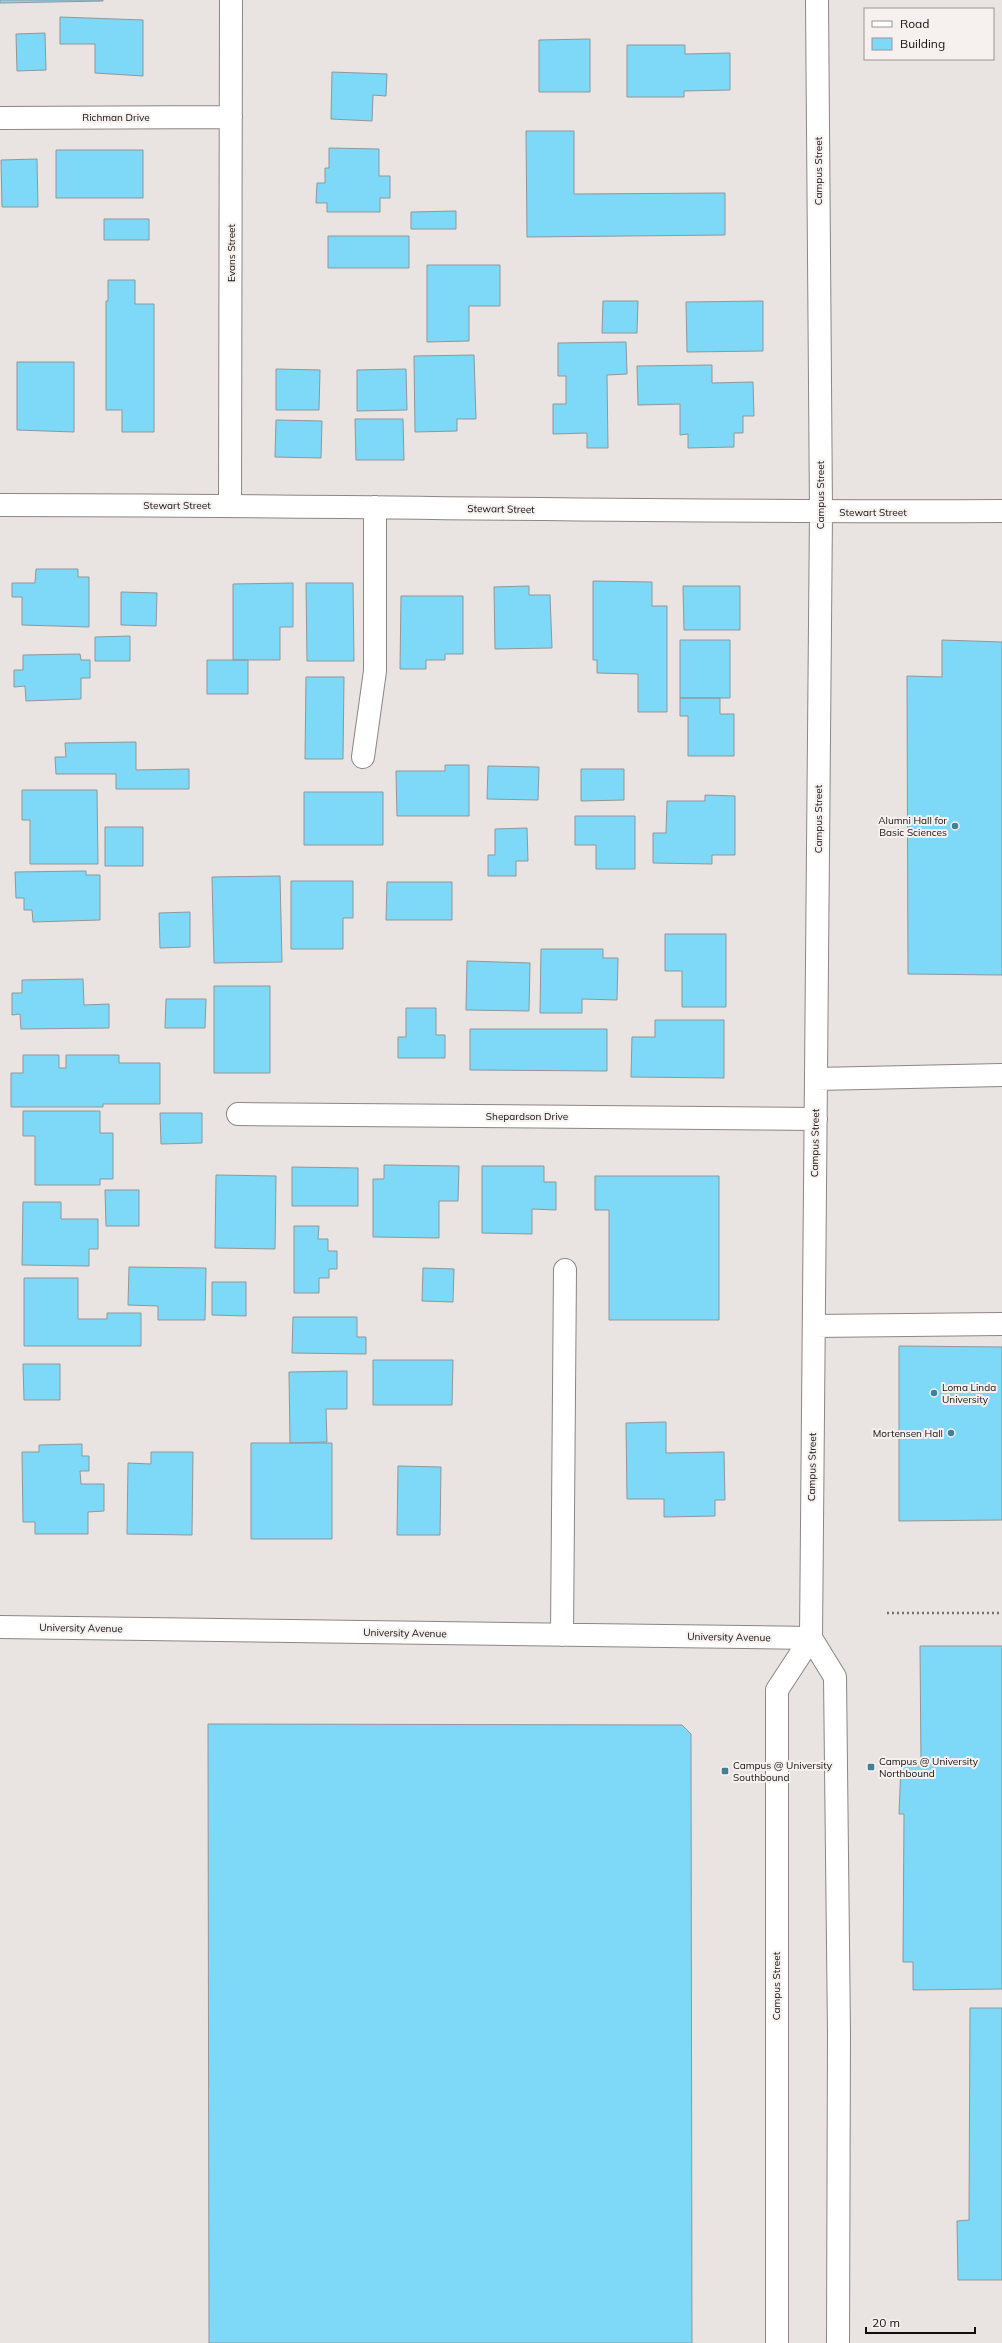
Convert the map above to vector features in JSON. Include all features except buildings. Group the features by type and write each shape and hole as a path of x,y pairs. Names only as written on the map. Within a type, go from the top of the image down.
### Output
{"street":[{"name":"Evans Street","path":"230,506 231,0"},
{"name":"Campus Street","path":"777,2343 777,1690 811,1638 821,512 817,0"},
{"name":"Richman Drive","path":"0,118 231,117"},
{"name":"Stewart Street","path":"0,506 375,507 821,512 1002,511"},
{"path":"363,757 375,670 375,507"},
{"path":"816,1079 1002,1075"},
{"name":"Shepardson Drive","path":"238,1114 816,1119"},
{"path":"562,1635 565,1270"},
{"path":"814,1326 1002,1324"},
{"name":"University Avenue","path":"0,1627 811,1638"},
{"path":"811,1638 835,1677 839,2034 838,2343"}],"path":[{"path":"887,1613 1002,1613"}],"place":[{"name":"Alumni Hall for Basic Sciences","path":"955,826"},
{"name":"Loma Linda University","path":"934,1393"},
{"name":"Mortensen Hall","path":"951,1433"},
{"name":"Campus @ University Northbound","path":"871,1767"},
{"name":"Campus @ University Southbound","path":"725,1771"}]}
